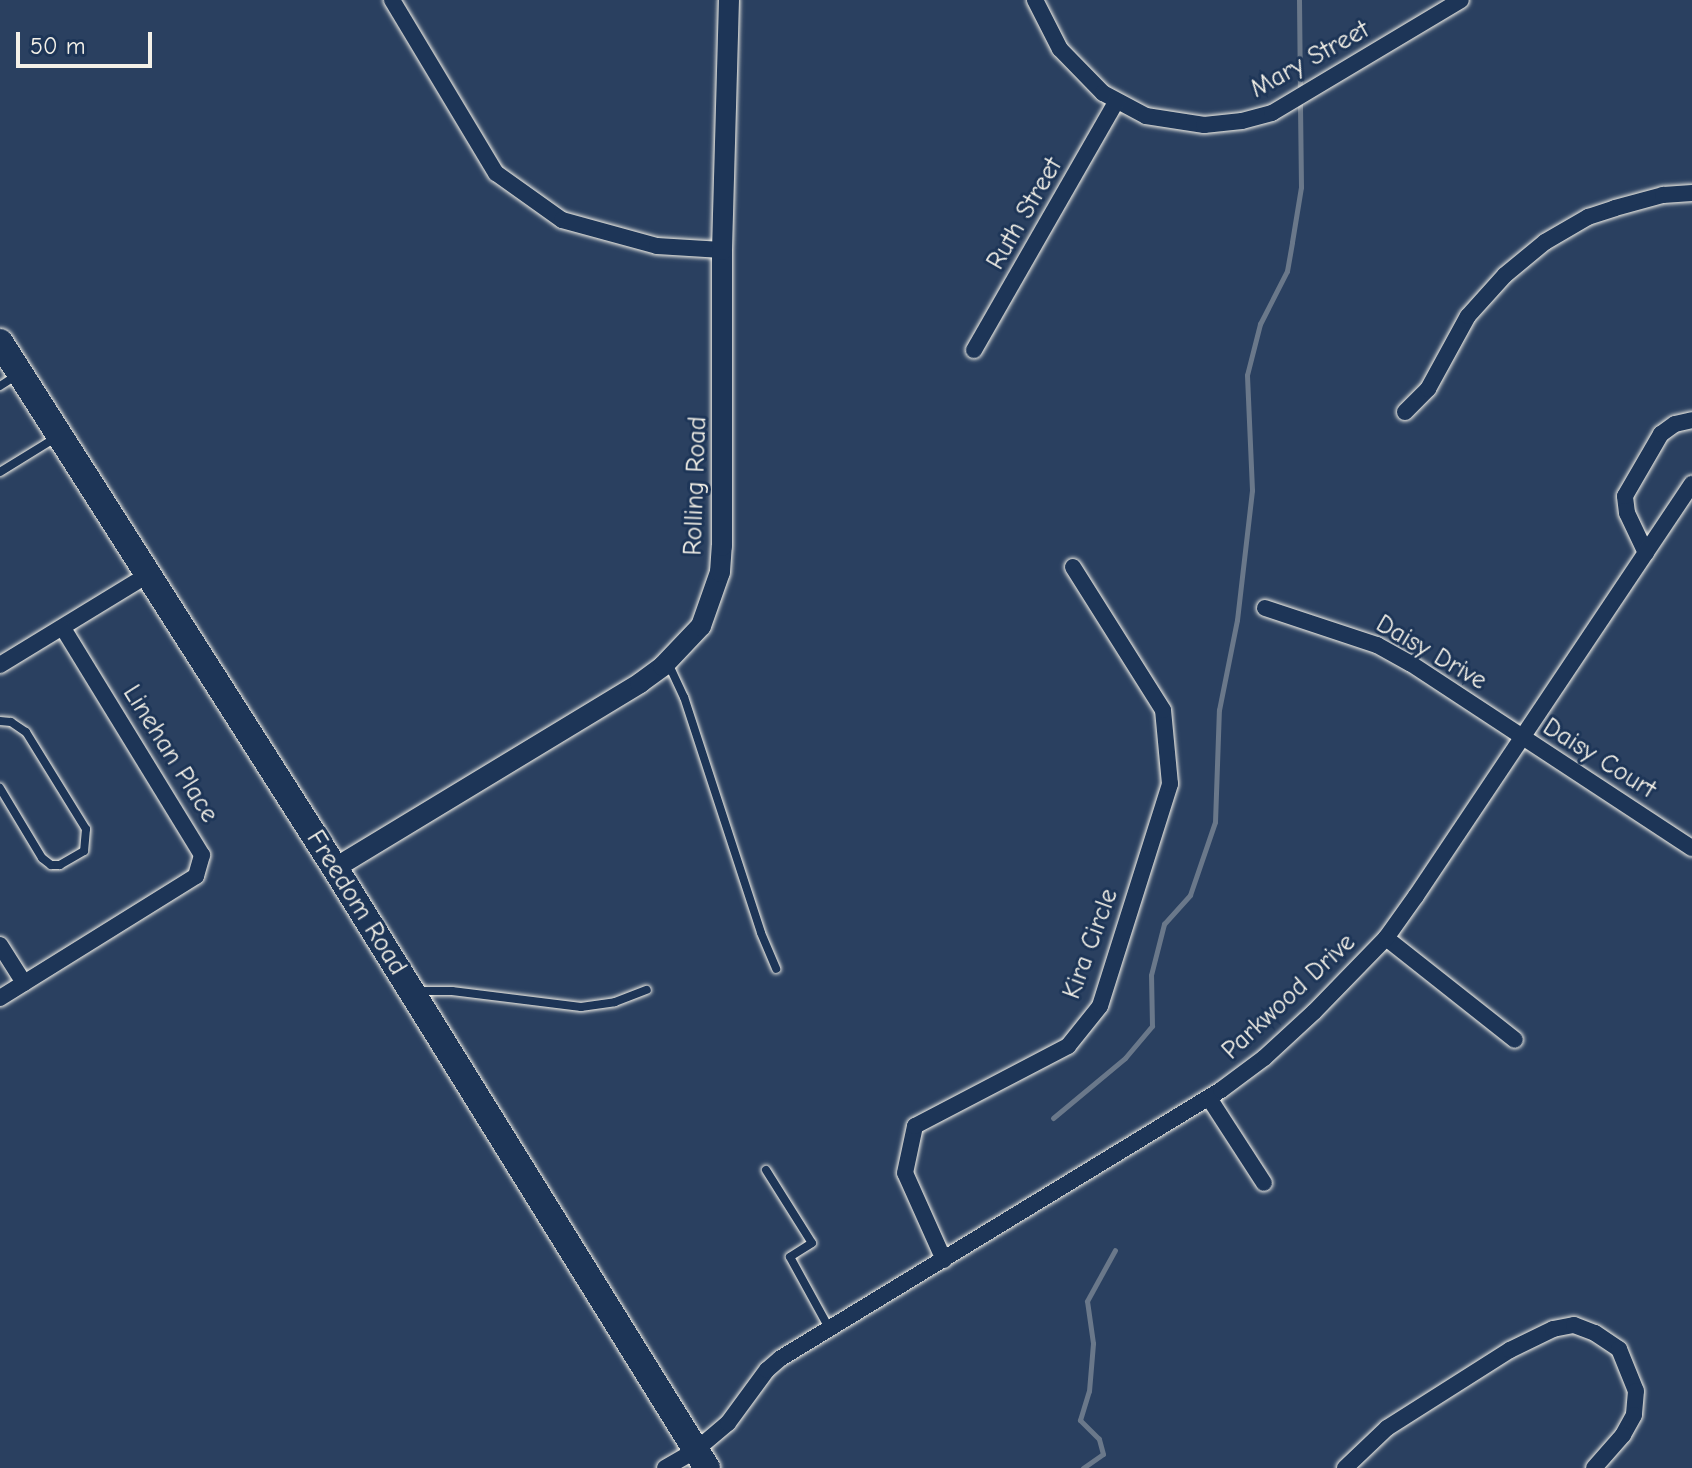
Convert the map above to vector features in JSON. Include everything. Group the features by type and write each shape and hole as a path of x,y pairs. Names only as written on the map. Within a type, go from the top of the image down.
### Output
{"main road":[{"name":"Freedom Road","path":"0,342 10,379 61,435 335,868 702,1459"}],"street":[{"path":"392,0 496,173 562,220 657,246 722,250"},
{"name":"Rolling Road","path":"335,868 640,683 667,662 701,626 720,572 725,383 722,250 729,0"},
{"name":"Mary Street","path":"1035,0 1060,49 1087,80 1116,102 1146,116 1179,124 1226,124 1272,113 1461,0"},
{"name":"Ruth Street","path":"974,350 1116,102"},
{"path":"1405,412 1428,389 1478,304 1505,275 1545,242 1588,217 1663,195 1692,193"},
{"path":"1646,553 1630,522 1625,496 1661,434 1675,424 1692,420"},
{"name":"Parkwood Drive","path":"665,1468 702,1459 754,1392 767,1370 829,1328 1209,1098 1274,1049 1386,938 1692,484"},
{"name":"Kira Circle","path":"944,1260 905,1173 915,1126 1068,1046 1100,1006 1170,784 1163,710 1073,567"},
{"path":"0,665 149,574"},
{"name":"Daisy Drive","path":"1265,608 1377,645 1410,663 1521,738"},
{"name":"Linehan Place","path":"0,998 196,876 202,855 63,628"},
{"name":"Daisy Court","path":"1521,738 1692,848"},
{"path":"1386,938 1515,1040"},
{"path":"0,945 24,983"},
{"path":"1209,1098 1264,1183"},
{"path":"1345,1468 1387,1428 1510,1350 1553,1329 1574,1325 1595,1333 1619,1349 1636,1391 1634,1415 1623,1435 1594,1468"}],"lane":[{"path":"0,472 61,435"},
{"path":"667,662 684,697 761,933 776,969"},
{"path":"0,721 26,732 86,829 84,851 60,865 51,865 42,858 0,788"},
{"path":"411,991 465,992 581,1007 615,1002 647,990"},
{"path":"766,1170 812,1243 790,1257 829,1328"}],"waterway":[{"path":"1299,0 1300,92"},
{"path":"1053,1118 1125,1058 1152,1026 1151,975 1164,924 1190,895 1215,822 1219,710 1237,620 1252,490 1247,375 1260,324 1287,271 1301,187 1300,102"},
{"path":"1083,1468 1103,1454 1099,1439 1080,1420 1089,1391 1093,1343 1087,1301 1115,1250"}]}
